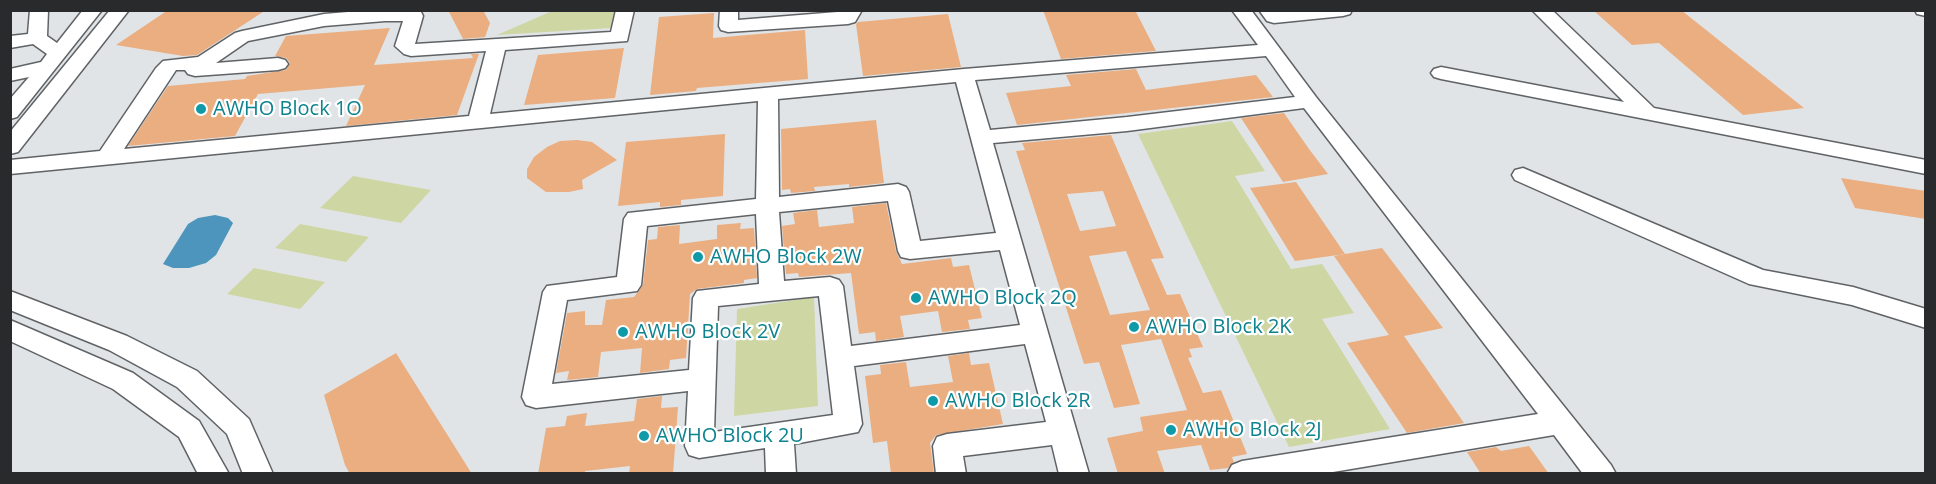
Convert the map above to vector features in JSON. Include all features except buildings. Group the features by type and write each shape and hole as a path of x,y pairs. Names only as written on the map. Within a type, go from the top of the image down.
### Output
{"street":[{"path":"39,10 37,39 54,60"},
{"path":"10,113 93,10"},
{"path":"10,147 120,10"},
{"path":"98,38 141,10"},
{"path":"107,158 162,72 170,65 203,62 242,37 324,20 416,13 405,46 411,50 497,45 620,36 625,10"},
{"path":"729,10 728,26 848,18 853,10"},
{"path":"1241,10 1601,474"},
{"path":"1268,10 1274,17 1343,10"},
{"path":"1541,10 1647,113"},
{"path":"10,42 37,39"},
{"path":"478,122 497,45"},
{"path":"10,167 964,75 1271,50"},
{"path":"10,75 54,60"},
{"path":"162,72 278,64"},
{"path":"1442,74 1926,166"},
{"path":"964,75 1074,474"},
{"path":"768,94 767,205 772,291"},
{"path":"981,137 1127,124 1310,101"},
{"path":"1523,175 1758,278 1853,296 1926,319"},
{"path":"703,379 536,397 556,291 628,285 636,219 898,192 910,251 1011,240"},
{"path":"830,286 848,424 699,446 706,298 772,291 830,286"},
{"path":"10,300 118,343 188,379 239,427 258,474"},
{"path":"10,330 123,381 189,429 214,474"},
{"path":"839,358 1036,333"},
{"path":"1242,474 1560,422"},
{"path":"951,474 947,446 1063,432"},
{"path":"779,436 781,474"}],"green space":[{"path":"552,11 617,11 612,28 497,35"},
{"path":"1232,121 1265,171 1235,176 1291,269 1322,264 1354,313 1322,319 1390,429 1289,447 1138,134"},
{"path":"353,176 431,190 401,223 320,208"},
{"path":"300,224 369,237 346,262 275,248"},
{"path":"254,268 325,282 300,309 227,294"},
{"path":"814,297 818,406 734,416 737,309"}],"water":[{"path":"215,215 228,218 233,223 216,255 206,263 189,268 173,268 163,264 188,224 198,218"}],"place":[{"name":"AWHO Block 1O","path":"201,109"},
{"name":"AWHO Block 2W","path":"698,257"},
{"name":"AWHO Block 2Q","path":"916,298"},
{"name":"AWHO Block 2K","path":"1134,327"},
{"name":"AWHO Block 2V","path":"623,332"},
{"name":"AWHO Block 2R","path":"933,401"},
{"name":"AWHO Block 2J","path":"1171,430"},
{"name":"AWHO Block 2U","path":"644,436"}]}
